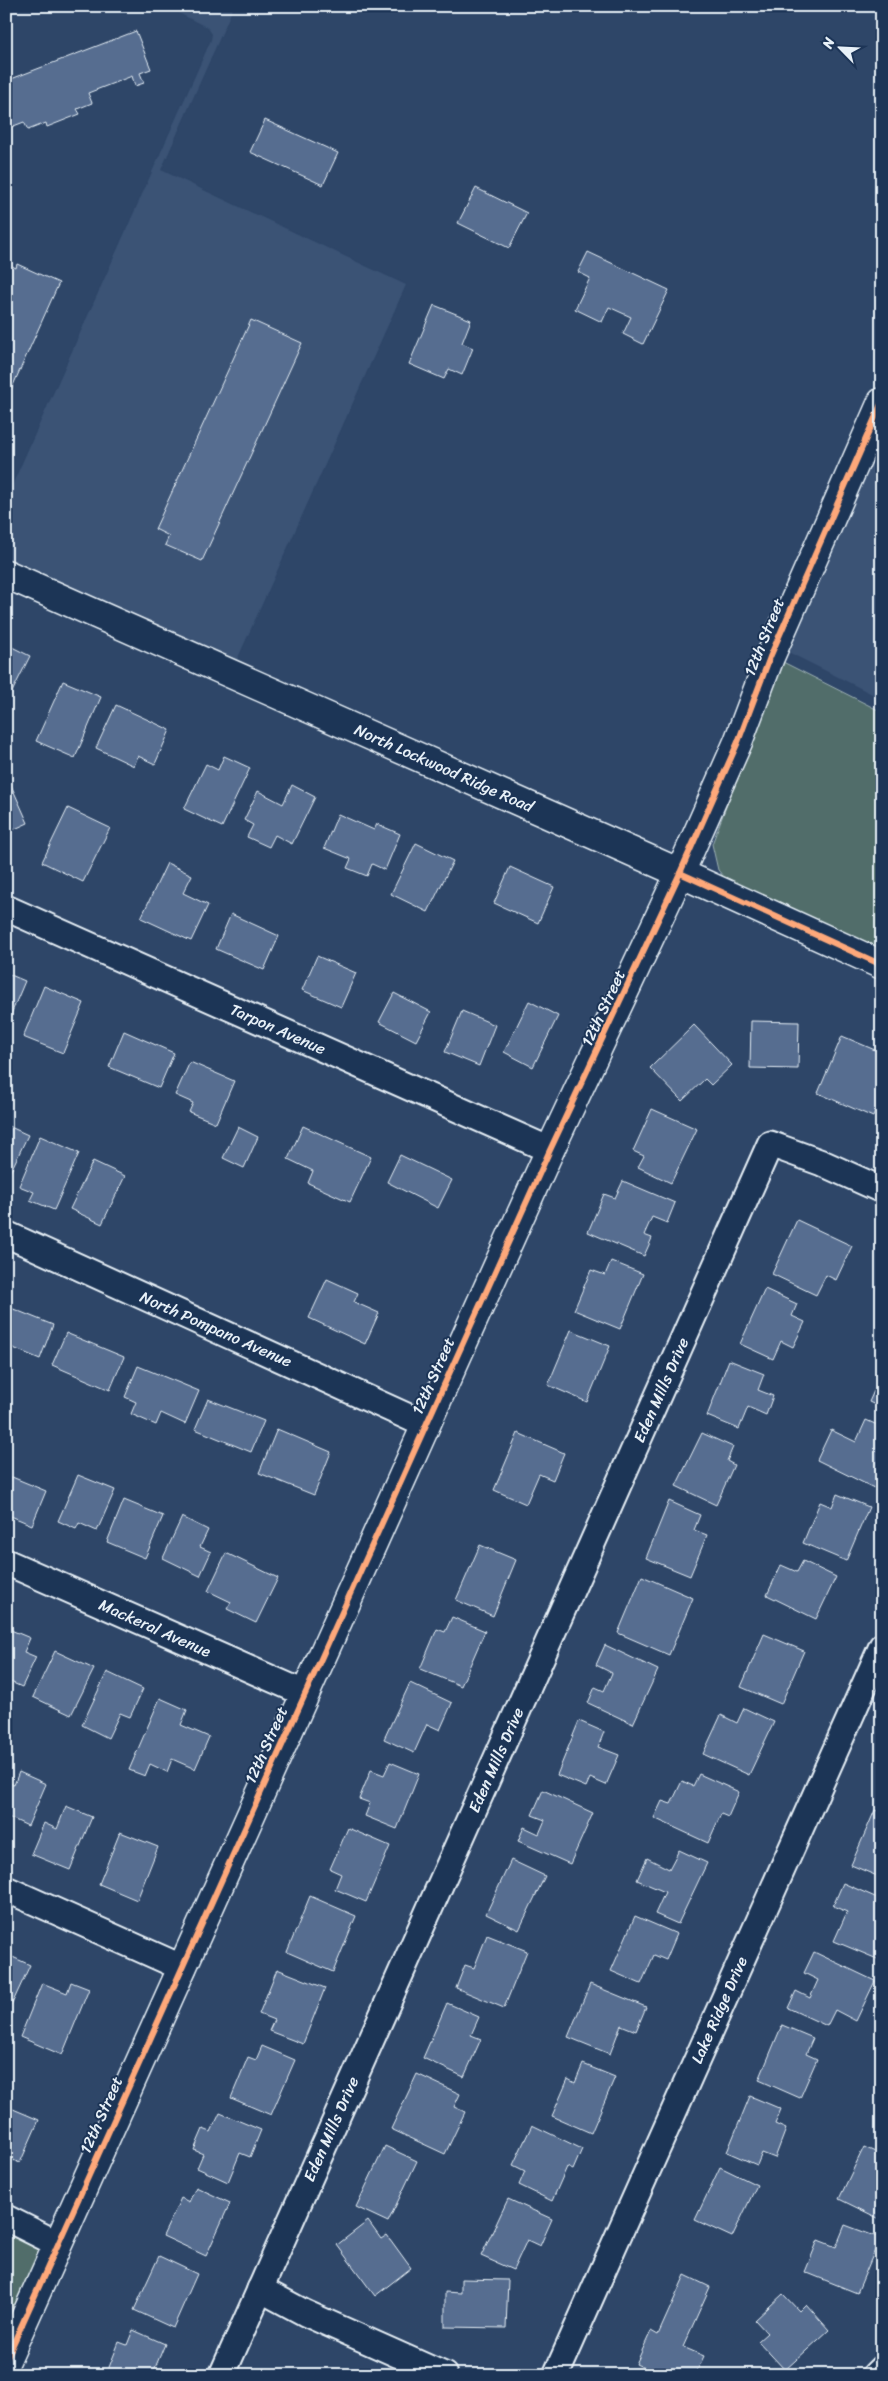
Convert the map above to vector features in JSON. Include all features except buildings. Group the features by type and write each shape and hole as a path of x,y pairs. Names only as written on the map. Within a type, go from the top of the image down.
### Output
{"street":[{"name":"12th Street","path":"6,2360 550,1150 680,873 738,742 773,649 882,402"},
{"name":"North Lockwood Ridge Road","path":"6,574 680,873 882,965"},
{"name":"Tarpon Avenue","path":"6,908 550,1150"},
{"name":"Eden Mills Drive","path":"222,2375 770,1144 822,1163 882,1190"},
{"name":"North Pompano Avenue","path":"6,1234 426,1425"},
{"name":"Mackeral Avenue","path":"6,1562 304,1694"},
{"name":"Lake Ridge Drive","path":"556,2375 882,1646"},
{"path":"6,1889 182,1968"},
{"path":"6,2218 58,2244"},
{"path":"260,2289 306,2313 444,2375"},
{"path":"875,2375 882,2368"}],"shaded area":[{"path":"165,6 234,6 161,170 406,285 236,662 6,560 6,499 211,40 212,34 208,28"},
{"path":"882,436 882,699 788,652"}],"green space":[{"path":"781,661 882,712 882,954 727,881 718,870 712,844"},
{"path":"6,2232 41,2249 6,2326"}],"cycle path":[{"path":"6,2360 550,1150 680,873 738,742 770,657 882,402"},
{"path":"680,873 882,965"}]}
